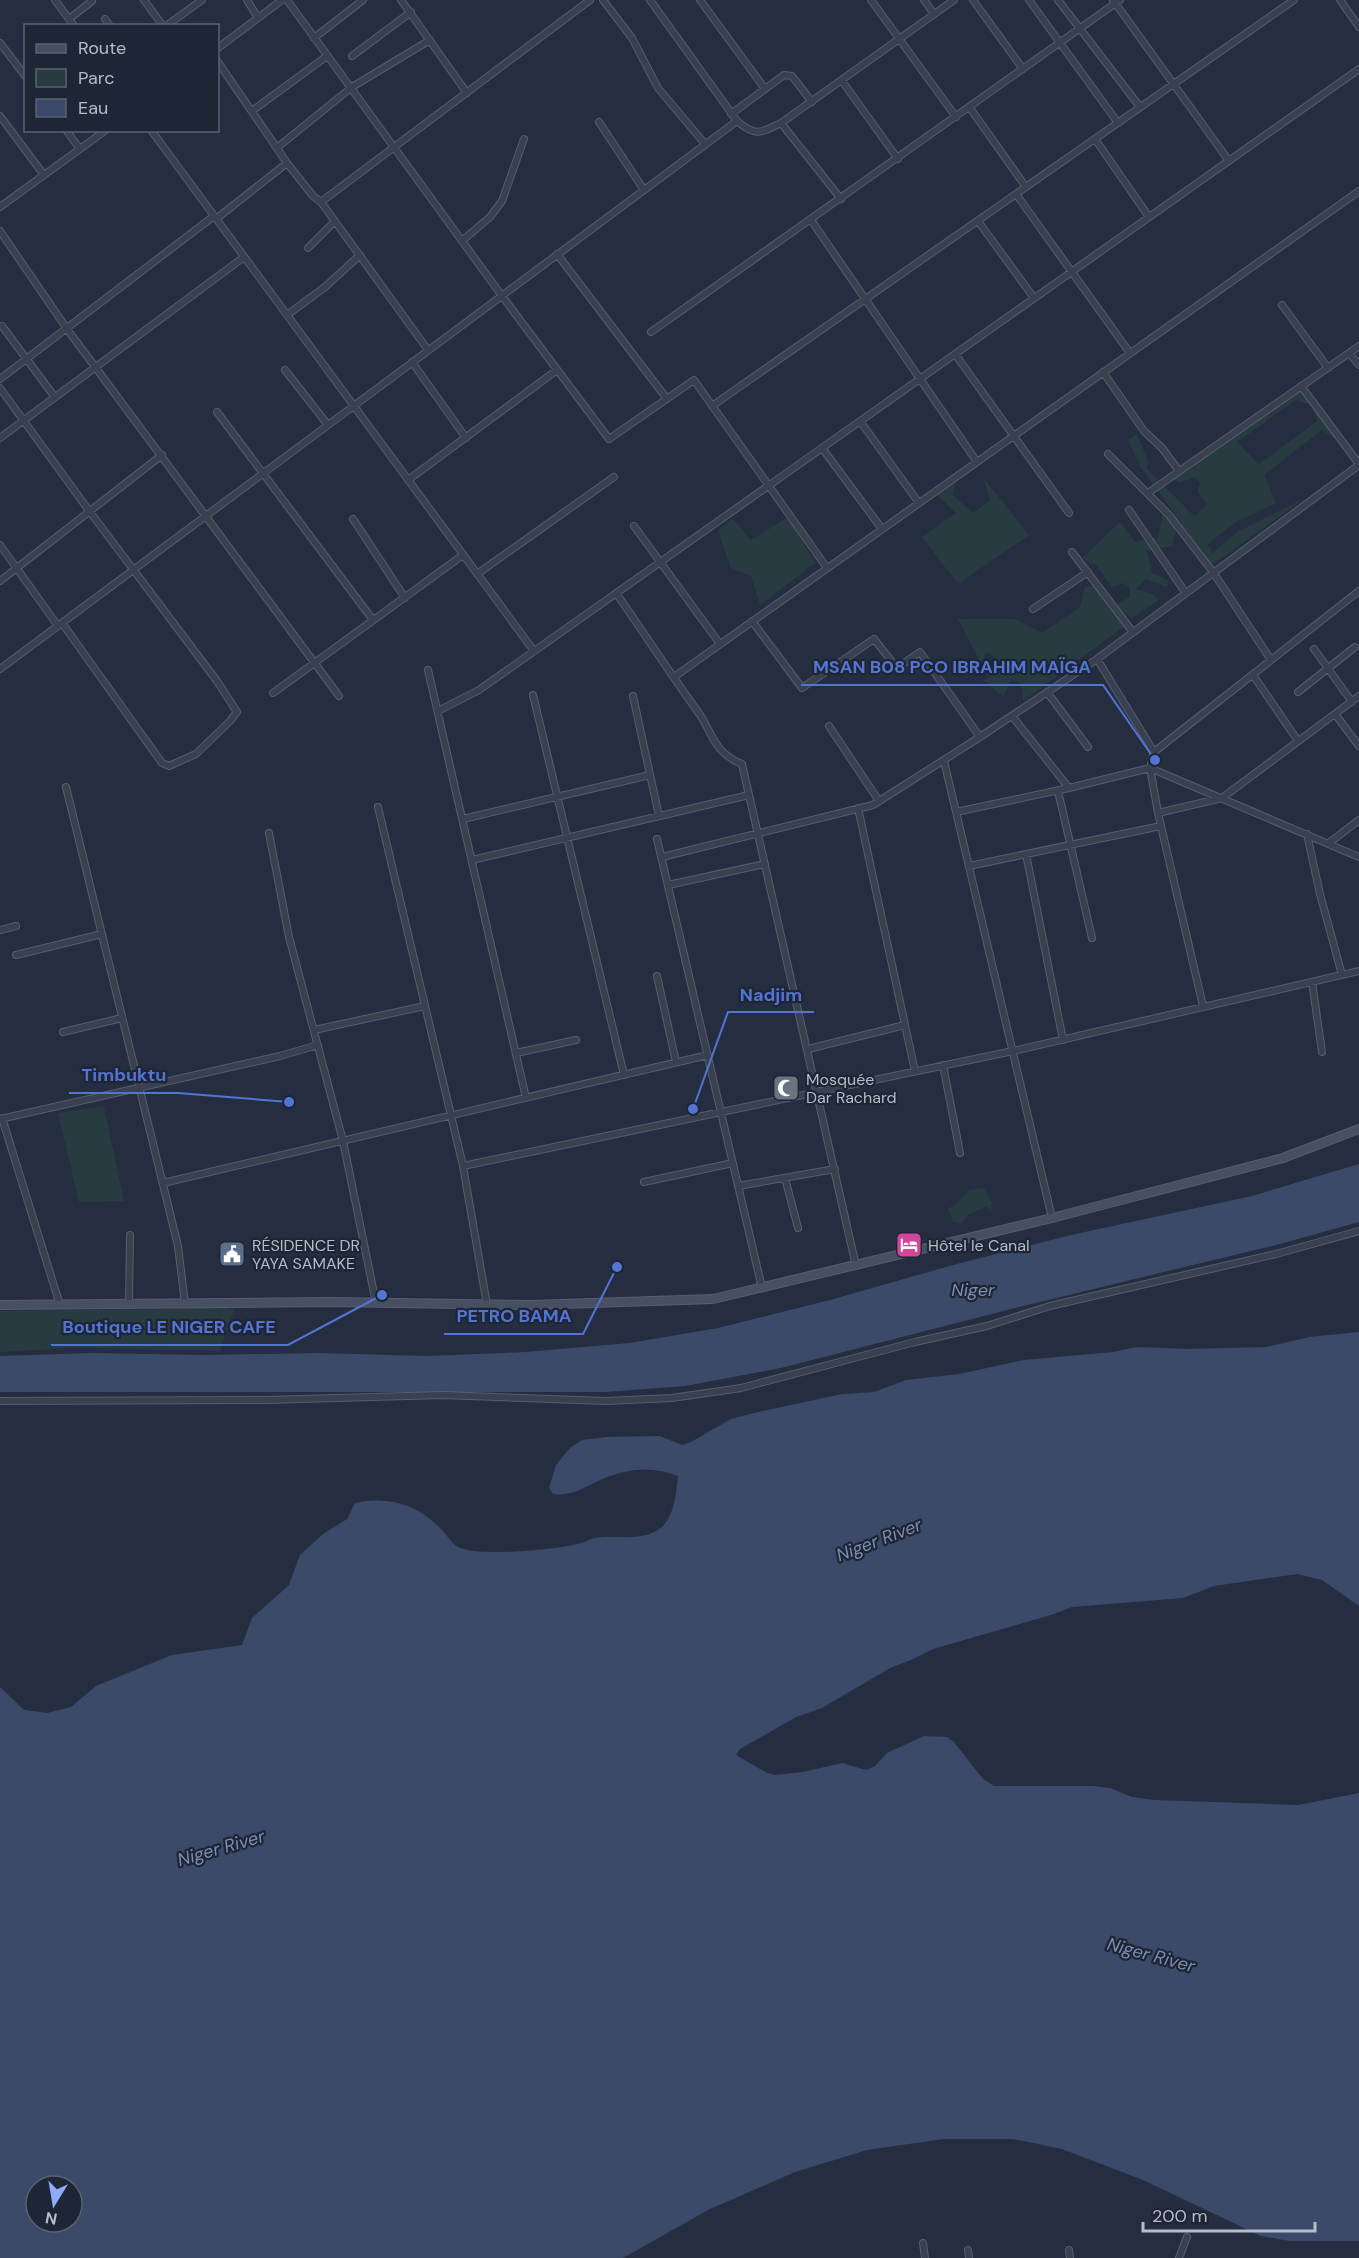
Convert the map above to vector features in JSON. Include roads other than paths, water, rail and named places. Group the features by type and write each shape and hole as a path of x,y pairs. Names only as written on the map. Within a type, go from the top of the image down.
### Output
{"main road":[{"path":"0,1305 376,1303 543,1305 702,1300 856,1266 1283,1158 1359,1129"}],"street":[{"path":"55,0 73,24"},
{"path":"144,0 162,24"},
{"path":"167,24 202,0"},
{"path":"246,0 258,18"},
{"path":"219,47 284,0 352,87 393,147 609,439 694,380 827,568"},
{"path":"314,38 363,0"},
{"path":"401,0 467,93"},
{"path":"321,202 590,0"},
{"path":"603,0 632,38 658,88 705,144"},
{"path":"650,0 731,114 750,131 757,133 781,123 954,0"},
{"path":"700,0 765,89"},
{"path":"871,0 956,117"},
{"path":"924,0 934,14"},
{"path":"973,0 1023,69"},
{"path":"1029,0 1118,123"},
{"path":"1058,0 1140,108"},
{"path":"712,406 1294,0"},
{"path":"1340,0 1359,27"},
{"path":"69,19 93,1"},
{"path":"651,332 970,108 1116,1 1229,160"},
{"path":"352,56 411,12"},
{"path":"105,19 109,24"},
{"path":"278,147 352,87 430,40"},
{"path":"0,43 24,74"},
{"path":"252,111 327,56"},
{"path":"219,63 287,163 313,196 321,202 428,350"},
{"path":"438,711 479,690 1359,69"},
{"path":"731,114 784,75 792,76 812,102"},
{"path":"842,81 898,159"},
{"path":"970,108 1026,187"},
{"path":"0,116 44,176"},
{"path":"0,659 2,667 737,121"},
{"path":"599,122 644,190"},
{"path":"781,123 841,199"},
{"path":"67,132 80,149"},
{"path":"0,207 103,132"},
{"path":"152,132 534,651"},
{"path":"462,241 490,217 502,201 524,139"},
{"path":"1095,139 1149,217"},
{"path":"0,379 287,163"},
{"path":"674,677 1359,190"},
{"path":"1016,194 1130,353"},
{"path":"811,220 976,462"},
{"path":"978,221 1034,298"},
{"path":"308,248 335,222"},
{"path":"0,231 67,329 97,366 339,696"},
{"path":"557,254 667,399"},
{"path":"286,315 325,287 360,255"},
{"path":"0,438 244,257"},
{"path":"1282,305 1328,368"},
{"path":"2,326 25,360 54,396"},
{"path":"1148,493 1359,346"},
{"path":"1349,353 1359,365"},
{"path":"955,354 1069,513"},
{"path":"412,362 466,438"},
{"path":"285,370 328,425"},
{"path":"408,480 557,370"},
{"path":"1103,372 1144,431 1162,448 1179,471"},
{"path":"662,858 879,801 944,761 1097,659 1359,464 1301,386"},
{"path":"0,388 217,681 237,712 230,722 196,754 169,766 162,763 0,545"},
{"path":"217,412 373,620"},
{"path":"860,421 919,503"},
{"path":"822,448 882,529"},
{"path":"1108,454 1169,514 1213,572 1271,660"},
{"path":"0,581 162,455"},
{"path":"477,574 614,477"},
{"path":"1129,510 1185,592"},
{"path":"353,519 405,598"},
{"path":"634,526 720,644"},
{"path":"1072,552 1132,631"},
{"path":"273,693 463,555"},
{"path":"1033,609 1088,572"},
{"path":"616,593 686,697 700,714 711,737 733,761 742,764 856,1266"},
{"path":"1203,1006 1158,813 1150,768 1154,752 1356,593 1359,604"},
{"path":"752,621 802,688 874,639 897,669 920,652 980,737"},
{"path":"1298,692 1355,646"},
{"path":"1314,649 1352,702"},
{"path":"1097,659 1154,752"},
{"path":"428,669 526,1098"},
{"path":"1253,675 1298,741"},
{"path":"1047,692 1088,747"},
{"path":"533,695 624,1075"},
{"path":"633,696 659,816"},
{"path":"1158,813 1222,798 1359,696"},
{"path":"1335,714 1359,746"},
{"path":"1012,716 1069,789"},
{"path":"830,726 879,801"},
{"path":"944,761 1052,1218"},
{"path":"956,812 1069,789 1150,768 1359,857"},
{"path":"463,819 651,775"},
{"path":"66,787 178,1246 185,1304"},
{"path":"1058,791 1092,938"},
{"path":"472,860 749,795"},
{"path":"378,807 463,1166 487,1305"},
{"path":"858,808 915,1071"},
{"path":"1329,843 1359,820"},
{"path":"969,866 1161,826"},
{"path":"268,833 289,937 343,1141 376,1303"},
{"path":"1307,834 1320,894 1342,975"},
{"path":"657,839 762,1288"},
{"path":"1026,854 1063,1040"},
{"path":"668,885 765,864"},
{"path":"0,930 16,926"},
{"path":"16,955 102,934"},
{"path":"463,1166 1013,1051 1359,971"},
{"path":"657,976 676,1062"},
{"path":"1312,982 1322,1053"},
{"path":"314,1029 425,1006"},
{"path":"63,1032 122,1018"},
{"path":"808,1048 905,1025"},
{"path":"516,1053 576,1040"},
{"path":"60,1305 1,1118 280,1056 318,1045"},
{"path":"163,1183 708,1055"},
{"path":"943,1065 960,1153"},
{"path":"644,1182 733,1163"},
{"path":"738,1186 835,1169"},
{"path":"785,1178 798,1228"},
{"path":"0,1401 266,1400 443,1395 606,1401 672,1398 741,1388 915,1342 987,1326 1050,1306 1276,1254 1359,1231"},
{"path":"129,1305 130,1235"},
{"path":"1179,2258 1187,2237"},
{"path":"924,2243 925,2258"},
{"path":"968,2250 969,2258"},
{"path":"1069,2250 1070,2258"}],"water":[{"name":"Niger","path":"1359,1164 1359,1222 1280,1244 1019,1307 781,1368 685,1386 606,1392 0,1392 0,1356 92,1353 204,1355 319,1353 427,1356 526,1352 629,1343 718,1328 1071,1235 1252,1196"},
{"name":"Niger River","path":"1359,1332 1359,1606 1322,1580 1297,1574 1214,1586 1183,1598 1072,1607 933,1649 890,1668 822,1708 796,1717 740,1749 736,1755 767,1773 776,1775 803,1772 842,1763 866,1770 875,1766 887,1753 924,1736 947,1737 954,1742 983,1779 994,1786 1093,1786 1110,1788 1132,1797 1154,1800 1298,1805 1359,1793 1359,2241 1289,2241 1261,2236 1143,2180 1062,2149 1013,2139 944,2139 867,2150 795,2172 708,2210 623,2258 0,2258 0,1687 24,1710 47,1713 71,1707 96,1686 172,1655 242,1645 252,1618 289,1585 300,1555 323,1534 347,1519 355,1503 390,1501 411,1507 430,1519 458,1547 482,1552 516,1552 552,1548 579,1544 601,1537 647,1535 661,1528 670,1516 676,1492 678,1476 669,1473 632,1470 567,1494 553,1494 549,1488 556,1465 570,1448 582,1440 660,1436 682,1445 731,1419 758,1412 842,1394 874,1392 906,1380 959,1374 1024,1360 1113,1352 1137,1347 1187,1349 1267,1347 1309,1337"}],"place":[{"name":"MSAN B08 PCO IBRAHIM MAÏGA","path":"1155,760"},
{"name":"Mosquée Dar Rachard","path":"786,1088"},
{"name":"Timbuktu","path":"289,1102"},
{"name":"Nadjim","path":"693,1109"},
{"name":"Hôtel le Canal","path":"909,1245"},
{"name":"RÉSIDENCE DR YAYA SAMAKE","path":"232,1254"},
{"name":"PETRO BAMA","path":"617,1267"},
{"name":"Boutique LE NIGER CAFE","path":"382,1295"}]}
